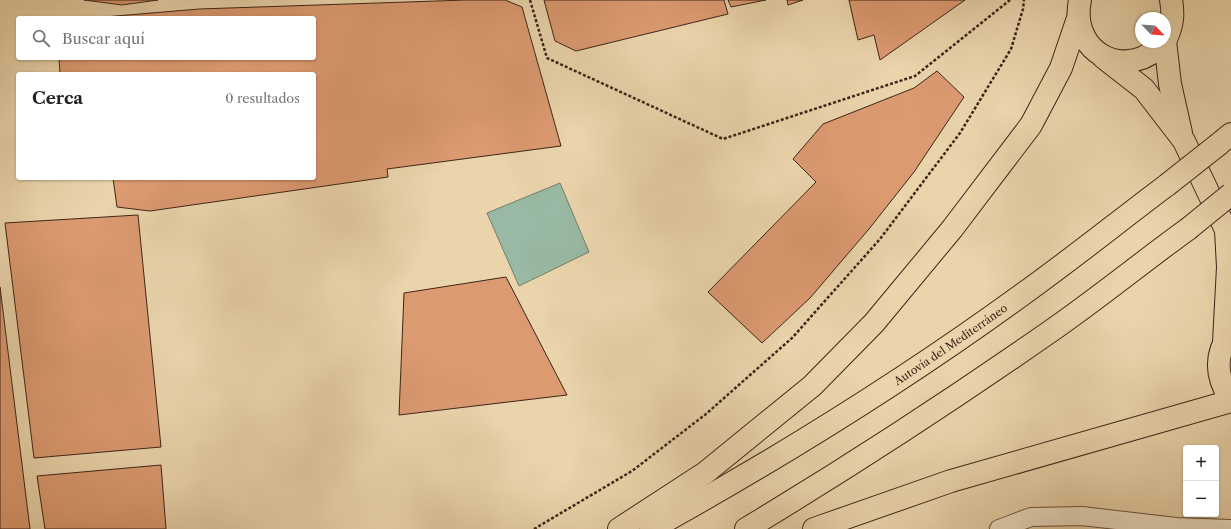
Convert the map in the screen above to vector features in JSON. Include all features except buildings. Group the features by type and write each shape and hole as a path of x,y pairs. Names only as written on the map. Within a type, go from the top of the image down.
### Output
{"main road":[{"path":"1171,0 1174,13 1171,28"},
{"path":"814,529 951,481 1231,400 1223,388 1218,373 1219,357 1227,337 1228,233 1184,142 1144,89 1090,47 1082,34 1079,9"},
{"path":"619,529 705,473 812,386 874,323 952,229 1031,125 1061,68 1079,9"},
{"path":"1103,57 1116,61 1130,62 1144,59 1156,52 1159,48"},
{"path":"1166,48 1170,84 1184,142"},
{"name":"Autovía del Mediterráneo","path":"651,529 718,492 825,427 920,365 1022,294 1167,185 1225,139"},
{"path":"746,529 856,462 946,404 1049,332 1231,194"}],"street":[{"path":"999,529 1082,516 1176,527 1231,529"}],"path":[{"path":"530,0 547,58 723,139 915,76 1010,0"},
{"path":"534,529 632,471 706,414 792,338 880,238 960,133 1011,49 1023,9 1024,0"}],"shaded area":[{"path":"560,183 589,252 519,286 487,213"}]}
